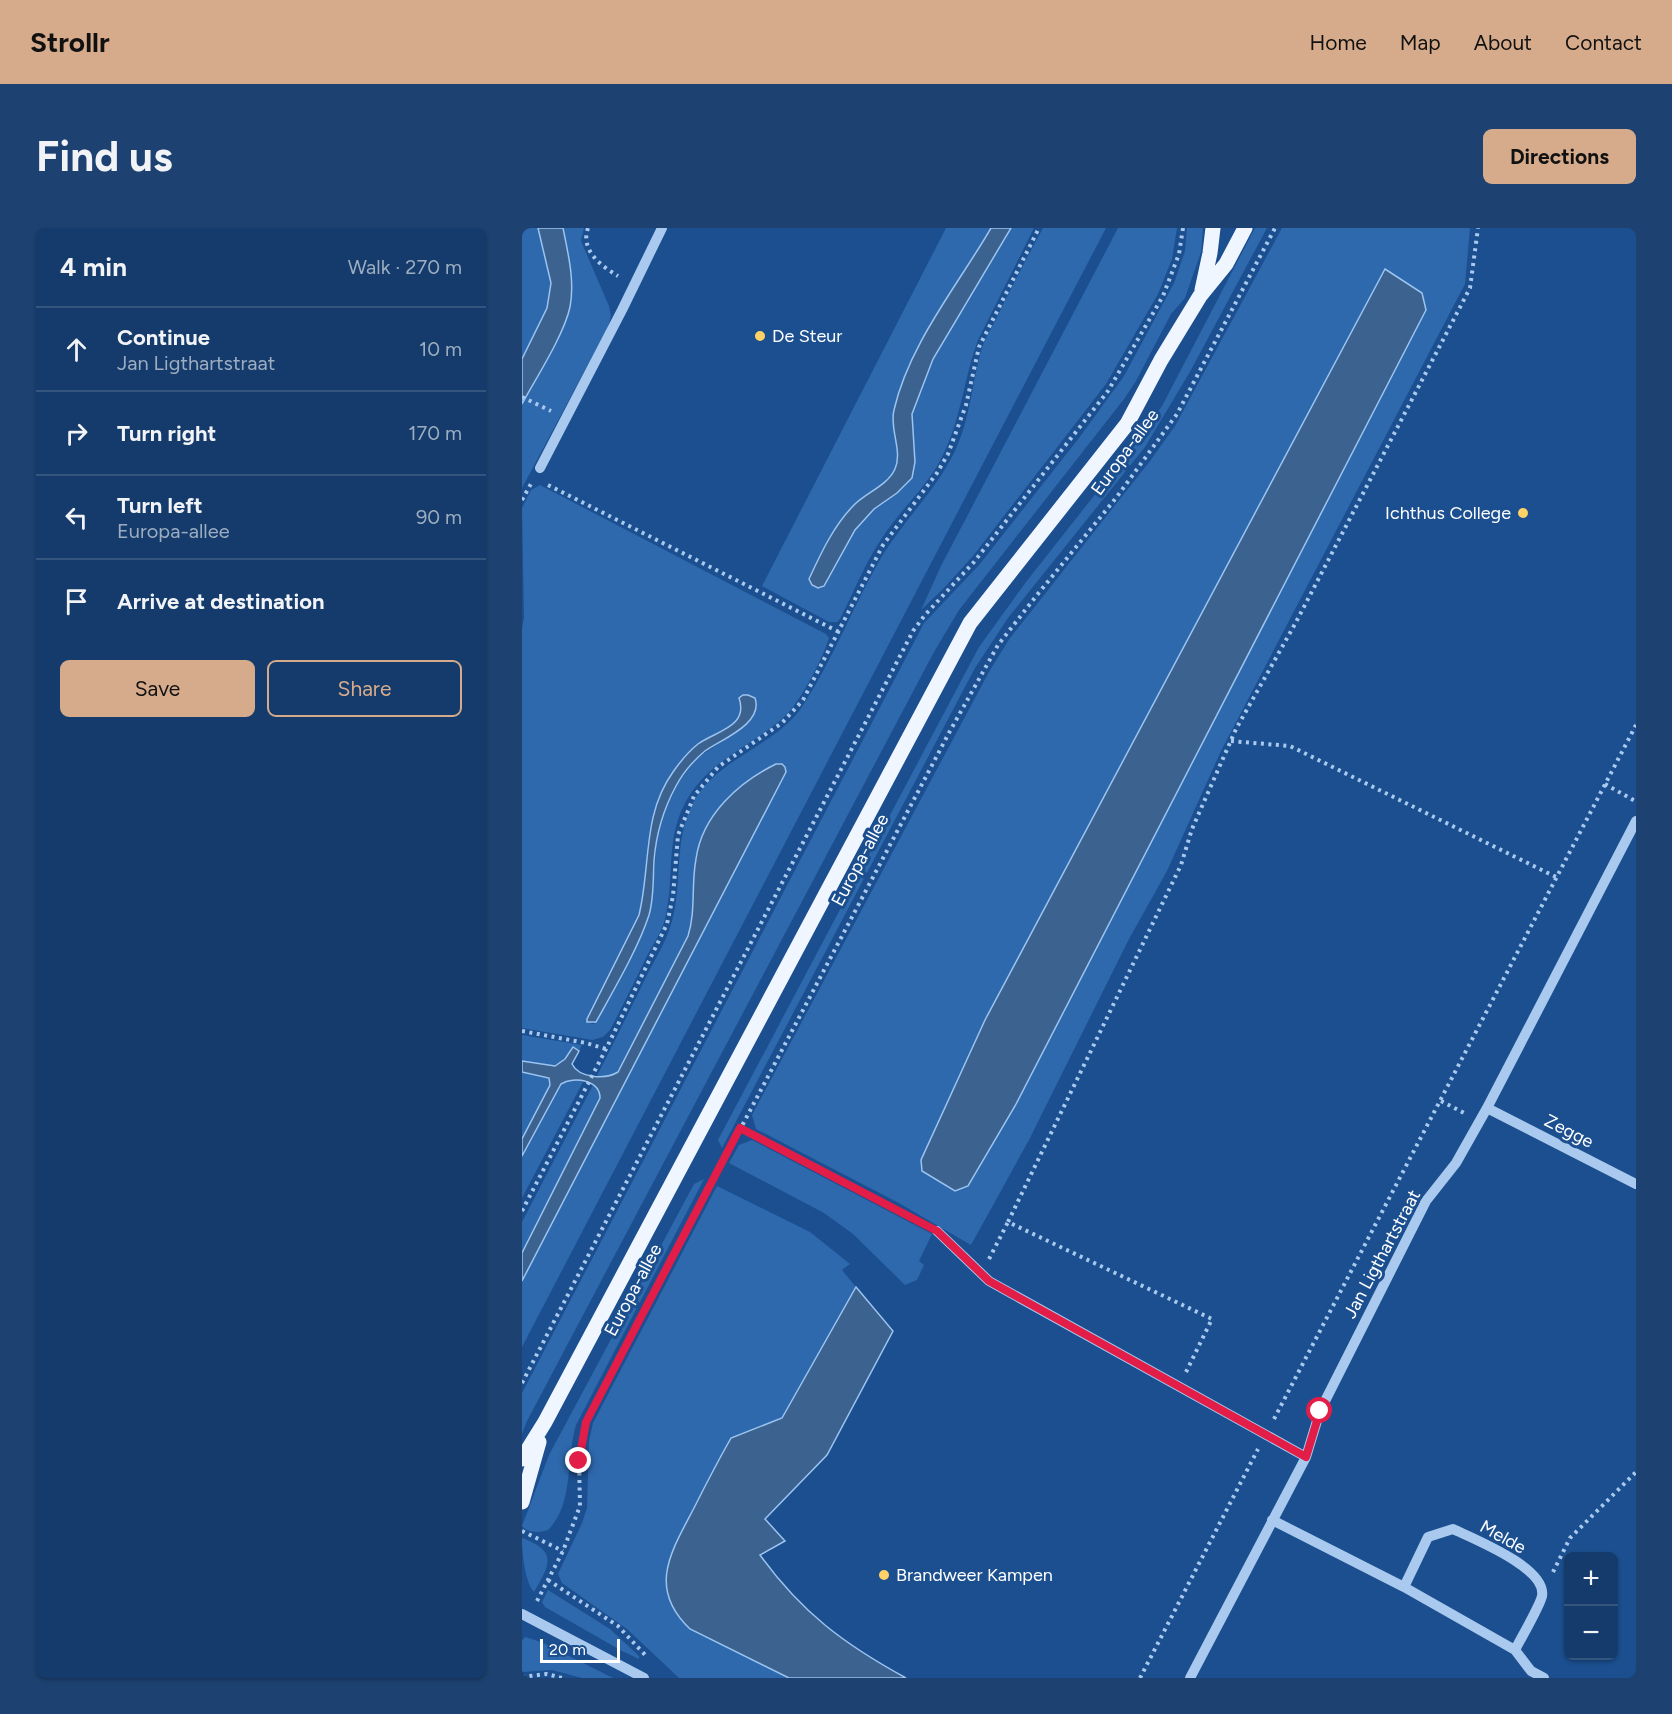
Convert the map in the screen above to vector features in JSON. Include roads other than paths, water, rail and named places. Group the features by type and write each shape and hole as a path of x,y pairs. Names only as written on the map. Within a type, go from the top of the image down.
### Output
{"main road":[{"name":"Europa-allee","path":"1200,296 1213,228"},
{"name":"Europa-allee","path":"522,1459 544,1422 970,623 1127,424 1161,360 1200,296 1226,264 1245,228"},
{"name":"Europa-allee","path":"522,1502 544,1422"}],"street":[{"path":"540,468 662,228"},
{"name":"Jan Ligthartstraat","path":"1190,1678 1306,1457 1320,1411 1426,1201 1456,1163 1487,1108 1636,821"},
{"name":"Zegge","path":"1487,1108 1636,1184"},
{"path":"937,1231 989,1281 1306,1457"},
{"path":"1272,1520 1404,1587 1515,1650 1531,1671 1544,1678"},
{"name":"Melde","path":"1404,1587 1428,1537 1453,1529 1516,1561 1530,1571 1539,1582 1542,1595 1515,1650"},
{"path":"522,1614 644,1678"}],"place":[{"name":"De Steur","path":"760,336"},
{"name":"Ichthus College","path":"1523,513"},
{"name":"Brandweer Kampen","path":"884,1575"}]}
